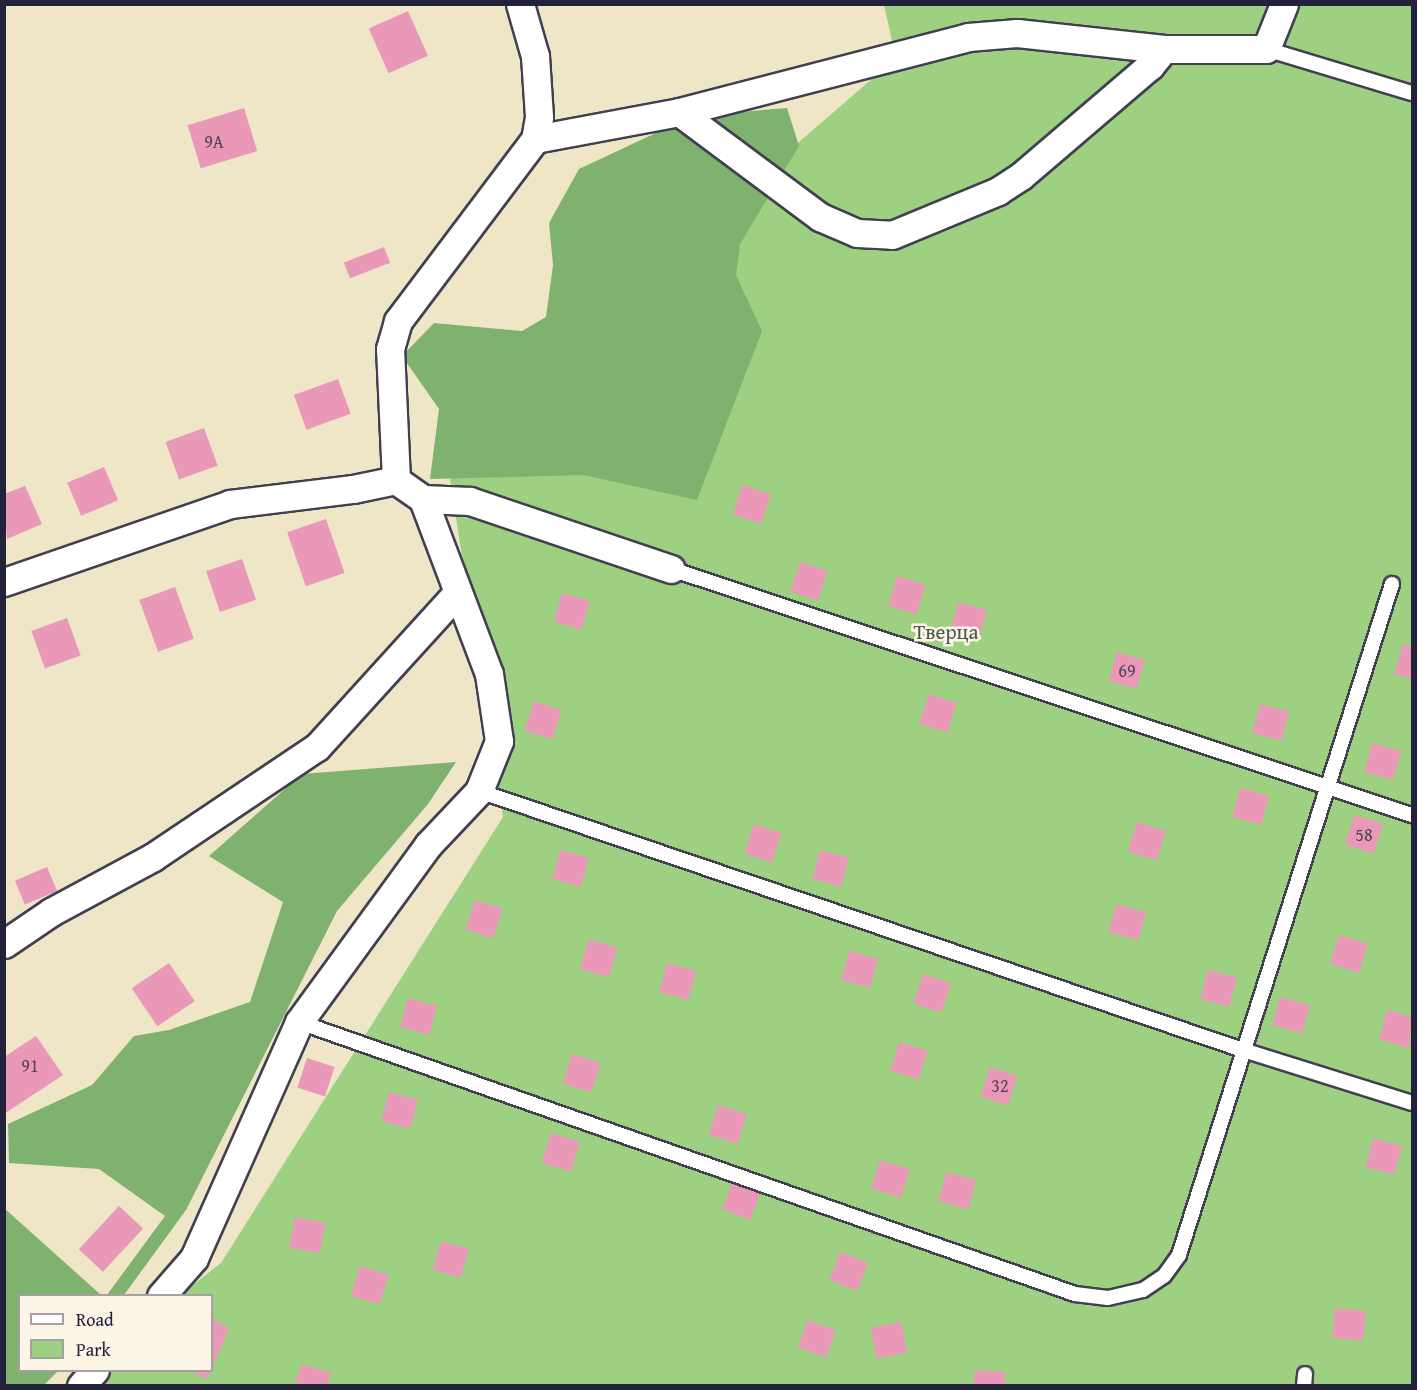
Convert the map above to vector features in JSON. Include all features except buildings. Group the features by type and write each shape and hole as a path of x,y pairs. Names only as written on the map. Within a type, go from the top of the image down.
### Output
{"street":[{"path":"396,480 390,349 398,321 535,139 539,117 535,56 520,4"},
{"path":"535,139 679,112 968,37 1017,33 1164,49 1266,50 1284,4"},
{"path":"679,112 820,217 857,233 892,235 998,191 1021,176 1150,66 1164,49"},
{"path":"4,582 230,504 353,489 396,480 423,499 470,501 671,569"},
{"path":"163,1294 194,1258 298,1022 428,844 479,791 499,741 500,727 489,674 423,499"},
{"path":"4,944 51,912 153,857 317,747 458,593"},
{"path":"81,1386 94,1372"}],"lane":[{"path":"1266,50 1413,93"},
{"path":"671,569 1413,815"},
{"path":"298,1022 1075,1294 1108,1298 1143,1290 1164,1276 1179,1255 1392,584"},
{"path":"479,791 1243,1050 1413,1102"}],"green space":[{"name":"Тверца","path":"884,5 1412,5 1412,1385 67,1386 85,1372 213,1372 213,1294 181,1294 221,1263 503,817 445,448 896,58"},
{"path":"787,108 799,146 740,244 736,275 762,331 697,500 584,475 430,479 439,409 402,356 434,323 522,331 546,317 553,265 549,223 579,169 692,116"},
{"path":"456,762 428,804 337,911 186,1210 125,1294 108,1294 165,1216 99,1169 9,1163 8,1124 92,1085 134,1036 169,1030 250,1002 283,902 209,856 302,774"},
{"path":"4,1208 100,1294 18,1294 18,1372 57,1372 44,1385 5,1385"}]}
